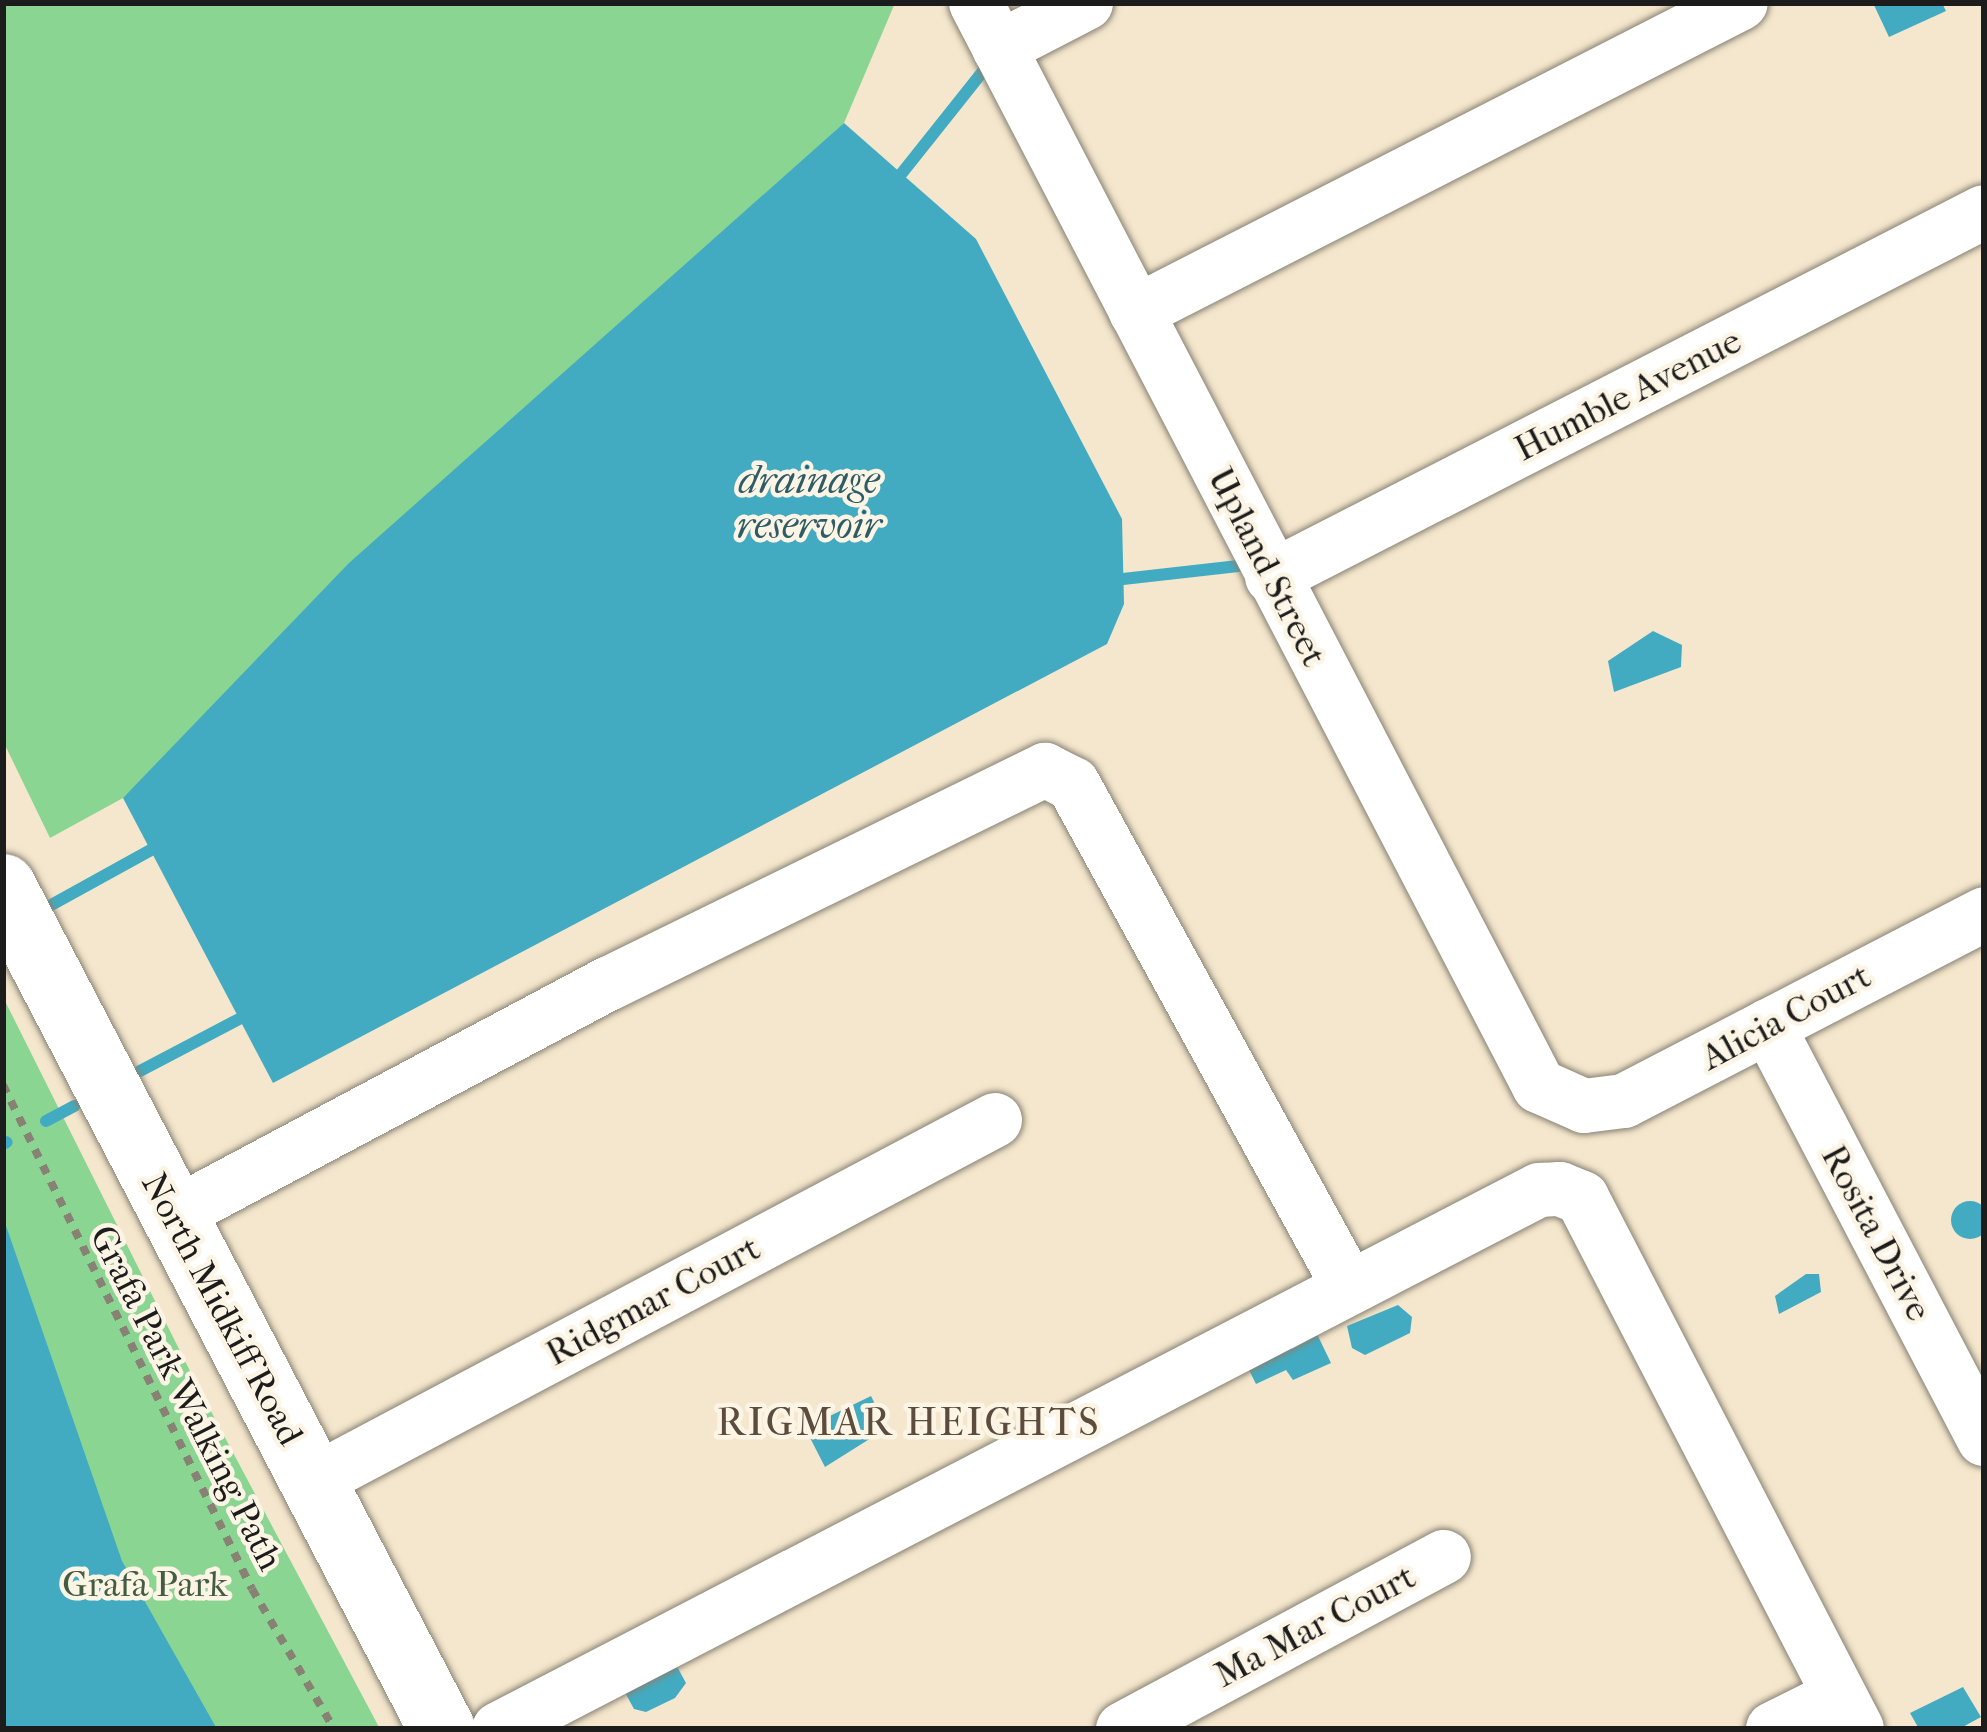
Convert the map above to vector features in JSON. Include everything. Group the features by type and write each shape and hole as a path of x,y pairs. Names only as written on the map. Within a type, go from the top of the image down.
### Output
{"main road":[{"name":"North Midkiff Road","path":"3,887 442,1729"}],"street":[{"path":"988,26 1086,3"},
{"path":"1136,313 1741,3"},
{"name":"Upland Street","path":"988,26 1539,1086 1584,1106"},
{"name":"Humble Avenue","path":"1272,577 1984,212"},
{"path":"173,1215 608,984 1046,770 1073,784 1349,1287"},
{"name":"Alicia Court","path":"1584,1106 1624,1101 1984,914"},
{"name":"Rosita Drive","path":"1768,1026 1984,1439"},
{"name":"Ridgmar Court","path":"312,1482 995,1120"},
{"path":"499,1729 1539,1190 1582,1198 1848,1713 1773,1729"},
{"name":"Ma Mar Court","path":"1123,1729 1444,1557"}],"path":[{"name":"Grafa Park Walking Path","path":"3,1085 252,1589 334,1729"}],"green space":[{"path":"3,3 895,3 844,123 123,798 50,838 3,741"},
{"name":"Grafa Park","path":"3,997 196,1383 380,1729 3,1729"}],"water":[{"path":"1873,3 1942,3 1946,11 1889,37"},
{"name":"drainage reservoir","path":"844,123 976,239 1122,519 1124,604 1107,644 273,1083 123,798 349,563"},
{"path":"1653,631 1682,645 1681,667 1614,692 1608,661"},
{"path":"1970,1201 1983,1207 1989,1220 1983,1233 1970,1239 1957,1233 1951,1220 1957,1207"},
{"path":"3,1217 122,1561 217,1729 3,1729"},
{"path":"1806,1274 1819,1274 1821,1292 1779,1314 1775,1296"},
{"path":"1398,1305 1412,1317 1410,1333 1365,1355 1352,1348 1347,1326"},
{"path":"1317,1334 1331,1363 1293,1380 1286,1370 1256,1384 1249,1370"},
{"path":"871,1396 887,1428 825,1467 805,1428"},
{"path":"674,1661 686,1683 675,1698 646,1712 634,1709 622,1687"},
{"path":"1963,1687 1981,1717 1959,1729 1919,1729 1910,1713"}],"waterway":[{"path":"902,173 984,70"},
{"path":"1123,579 1238,566"},
{"path":"53,904 151,850"},
{"path":"140,1071 239,1019"},
{"path":"46,1121 74,1106"},
{"path":"3,1144 7,1142"}],"district":[{"name":"RIGMAR HEIGHTS","path":"909,1422"}]}
